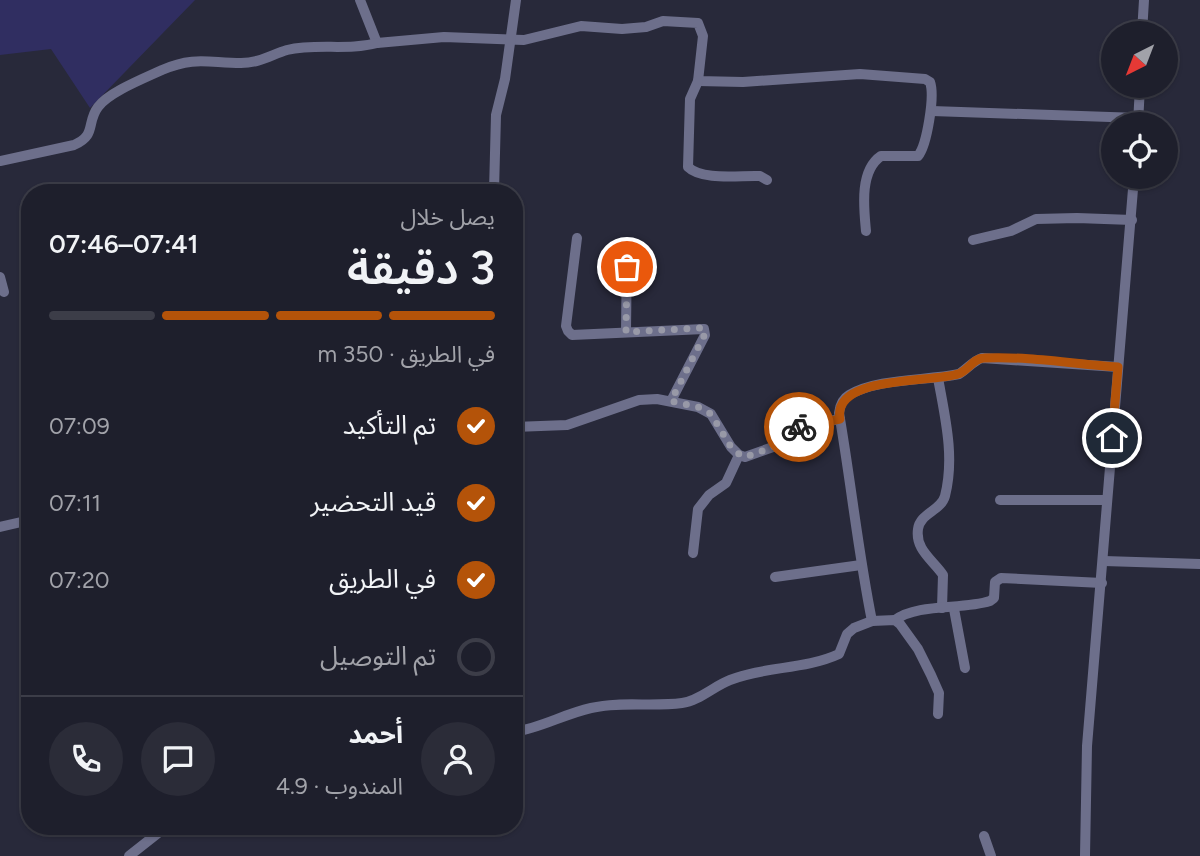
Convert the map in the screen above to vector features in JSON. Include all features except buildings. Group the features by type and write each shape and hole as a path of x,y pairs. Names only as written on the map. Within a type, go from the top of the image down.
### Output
{"street":[{"path":"360,0 377,43"},
{"path":"494,184 496,115 505,79 516,0"},
{"path":"1143,21 1144,0"},
{"path":"0,161 84,141 99,105 126,88 182,63 202,60 242,64 286,51 444,37 510,41 544,37 581,26 622,29 646,27 663,21 698,23 703,36 698,81 692,89 690,99 688,167 706,176 760,176 767,180"},
{"path":"698,81 743,82 860,74 925,79 930,82 932,111 921,153 909,157 881,156 873,164 863,198 866,231"},
{"path":"932,111 1101,119"},
{"path":"1085,856 1087,746 1133,189"},
{"path":"973,240 1011,231 1036,219 1132,220"},
{"path":"577,238 568,331 572,335 704,329 705,335 671,401"},
{"path":"626,332 627,246"},
{"path":"0,277 4,292"},
{"path":"872,621 861,565 840,419 840,404 847,396 873,386 959,374 982,358 1118,367"},
{"path":"938,378 949,457 944,497 939,506 922,520 918,529 920,545 926,557 943,575 948,608 965,668"},
{"path":"523,427 567,425 639,400 671,401 698,407 711,414 731,447 745,457 773,447 797,427 840,419"},
{"path":"693,553 698,509 709,495 726,483 739,454"},
{"path":"1000,500 1107,500"},
{"path":"0,527 21,522"},
{"path":"1104,561 1200,564"},
{"path":"775,577 861,565"},
{"path":"895,621 902,615 990,601 994,598 995,582 1001,578 1102,583"},
{"path":"523,730 590,708 616,704 683,703 730,680 761,671 807,665 828,659 839,654 847,634 872,621 895,621 900,624 918,649 939,693 938,714"},
{"path":"129,856 156,835"},
{"path":"984,836 991,856"}],"shaded area":[{"path":"0,0 195,0 90,108 51,49 0,55"}],"way so far":[{"path":"627,267 626,332 700,328 706,332 671,401 698,407 711,414 731,447 745,457 773,447 799,427"}],"route":[{"path":"799,427 840,419 840,404 853,393 873,386 959,374 982,358 1118,367 1112,438"}]}
